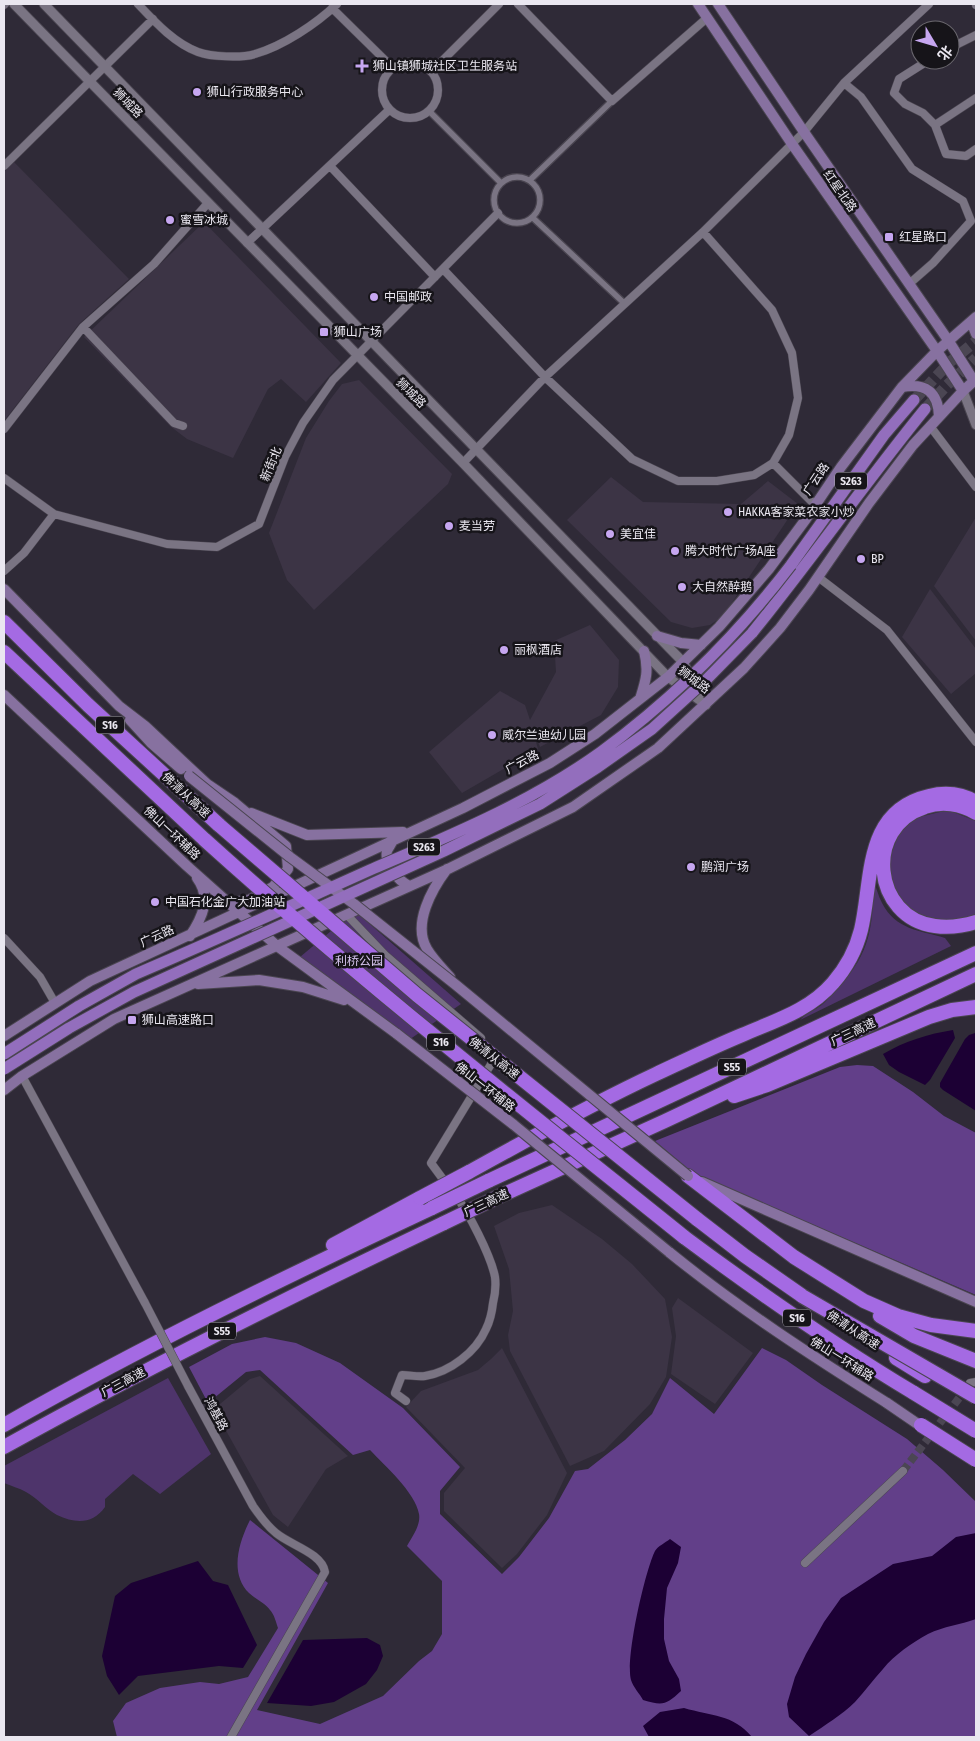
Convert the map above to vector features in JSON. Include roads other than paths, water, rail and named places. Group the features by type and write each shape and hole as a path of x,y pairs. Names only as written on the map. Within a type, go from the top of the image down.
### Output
{"highway":[{"name":"佛清从高速","path":"4,622 88,705 219,825 458,1028 704,1225 746,1256 842,1323 976,1408"},
{"name":"佛清从高速","path":"4,652 205,840 272,900 428,1032 684,1237 768,1299 976,1431"},
{"path":"4,656 16,664"},
{"path":"211,1314 359,1230 585,1109 646,1079 778,1020 812,1002 824,992 843,970 856,946 864,916 876,844 887,822 908,804 921,798 946,794 957,795 976,802"},
{"path":"976,812 957,805 944,804 930,805 918,809 907,816 896,826 884,848 883,872 885,884 897,905 920,922 933,926 947,927 962,926 976,922"},
{"name":"广三高速","path":"4,1425 121,1360 211,1314 488,1181 976,953"},
{"name":"广三高速","path":"4,1447 125,1380 207,1338 500,1196 665,1121 976,974"},
{"path":"665,1121 766,1085 929,1017 952,1010 976,1007"},
{"path":"688,1176 794,1257 854,1296 883,1310 914,1321 953,1329 976,1331"},
{"path":"802,1296 976,1397"},
{"path":"854,1296 867,1308 907,1332 976,1361"},
{"path":"921,1426 976,1460"}],"main road":[{"name":"红星北路","path":"698,4 792,144 963,391"},
{"name":"红星北路","path":"718,4 975,382"},
{"name":"广云路","path":"4,1036 90,981 190,936 494,792 550,763 595,734 668,677 719,627 769,569 846,460 902,387 936,351 976,318"},
{"path":"976,318 974,329 976,334"},
{"name":"S263","path":"4,1090 22,1076 114,1019 448,869 573,807 658,748 744,668 780,628 913,445 963,391 975,382"},
{"path":"902,387 914,385 926,388 937,402 939,416"},
{"name":"S263","path":"4,1054 79,1006 136,974 496,814 599,753 675,693 737,631 791,565 884,435 914,400"},
{"name":"S263","path":"4,1069 69,1028 134,992 444,851 540,804 598,767 652,729 706,680 752,633 796,578 880,464 925,409"},
{"path":"4,589 119,706 151,743 189,776 290,857 354,904 456,985 688,1176 976,1302"},
{"path":"657,636 681,643 700,645"},
{"path":"640,700 647,677 648,666 644,651"},
{"name":"佛山一环辅路","path":"4,695 187,866 277,946 397,1034 514,1125 717,1290 780,1335 921,1426 976,1468"},
{"path":"119,706 146,726 207,784 235,804 286,846 288,869 273,887 249,900 229,903"},
{"path":"235,804 252,814 307,836 411,832"},
{"path":"394,839 387,850 389,866 400,881 409,886"},
{"path":"187,866 201,883 205,899 202,916 190,936"},
{"path":"448,869 434,886 425,910 422,930 426,949 456,985"},
{"path":"190,984 259,980 303,987 355,1004"}],"street":[{"name":"狮城路","path":"14,4 463,463 668,677 706,705"},
{"name":"狮城路","path":"44,4 683,662 706,705"},
{"path":"138,4 177,40 198,52 224,56 254,55 286,42 334,6 393,68"},
{"path":"431,72 499,4"},
{"path":"518,4 612,101"},
{"path":"463,463 545,377 703,232 804,132 844,82 929,4"},
{"path":"530,180 612,101 708,18"},
{"path":"5,162 153,19"},
{"path":"960,43 976,35"},
{"path":"415,62 431,72 438,90 436,100 429,111 416,118 406,119 397,116 389,110 384,102 382,87 384,78 393,68 398,64 415,62"},
{"path":"913,70 899,79 894,93 905,104 923,113 935,125 946,154 966,156 976,149"},
{"path":"844,82 861,97 912,169 963,201 971,222 933,263 909,284"},
{"path":"935,125 976,98"},
{"path":"247,243 389,110"},
{"path":"429,111 501,184"},
{"path":"330,166 435,277"},
{"path":"523,177 530,180 540,193 539,209 533,218 522,224 513,224 506,221 498,213 494,200 496,190 507,179 523,177"},
{"path":"4,429 83,327 154,264 208,203"},
{"name":"新街北","path":"4,478 54,514 167,544 217,547 259,524 285,457 303,423 333,380 498,213"},
{"path":"533,218 624,303"},
{"path":"443,269 545,377 632,459 678,481 717,481 754,475 773,463 789,435 798,398 792,353 772,310 703,232"},
{"path":"83,327 174,422 183,426"},
{"path":"963,391 976,425"},
{"path":"930,426 976,487"},
{"path":"773,463 815,505"},
{"path":"4,570 24,553 54,514"},
{"path":"818,577 887,630 966,727 976,742"},
{"path":"347,915 385,955 492,1047 496,1056 431,1163 460,1201 488,1255 495,1277 495,1296 491,1316 480,1340 464,1358 442,1370 424,1376 402,1375 395,1393 406,1401"},
{"path":"4,938 40,977 55,1003"},
{"name":"鸿基路","path":"22,1076 253,1506 265,1523 278,1534 318,1559 324,1565 325,1572 231,1737"},
{"path":"805,1563 904,1471"}],"tunnel":[{"path":"914,400 950,362 976,341"},
{"path":"925,409 976,358"},
{"path":"903,1471 966,1389"}],"place":[{"name":"狮山镇狮城社区卫生服务站","path":"362,66"},
{"name":"狮山行政服务中心","path":"197,92"},
{"name":"蜜雪冰城","path":"170,220"},
{"name":"红星路口","path":"889,237"},
{"name":"中国邮政","path":"374,297"},
{"name":"狮山广场","path":"324,332"},
{"name":"HAKKA客家菜农家小炒","path":"728,512"},
{"name":"麦当劳","path":"449,526"},
{"name":"美宜佳","path":"610,534"},
{"name":"腾大时代广场A座","path":"675,551"},
{"name":"BP","path":"861,559"},
{"name":"大自然醉鹅","path":"682,587"},
{"name":"丽枫酒店","path":"504,650"},
{"name":"威尔兰迪幼儿园","path":"492,735"},
{"name":"鹏润广场","path":"691,867"},
{"name":"中国石化金广大加油站","path":"155,902"},
{"name":"狮山高速路口","path":"132,1020"}],"park label":[{"name":"利桥公园","path":"359,961"}]}
